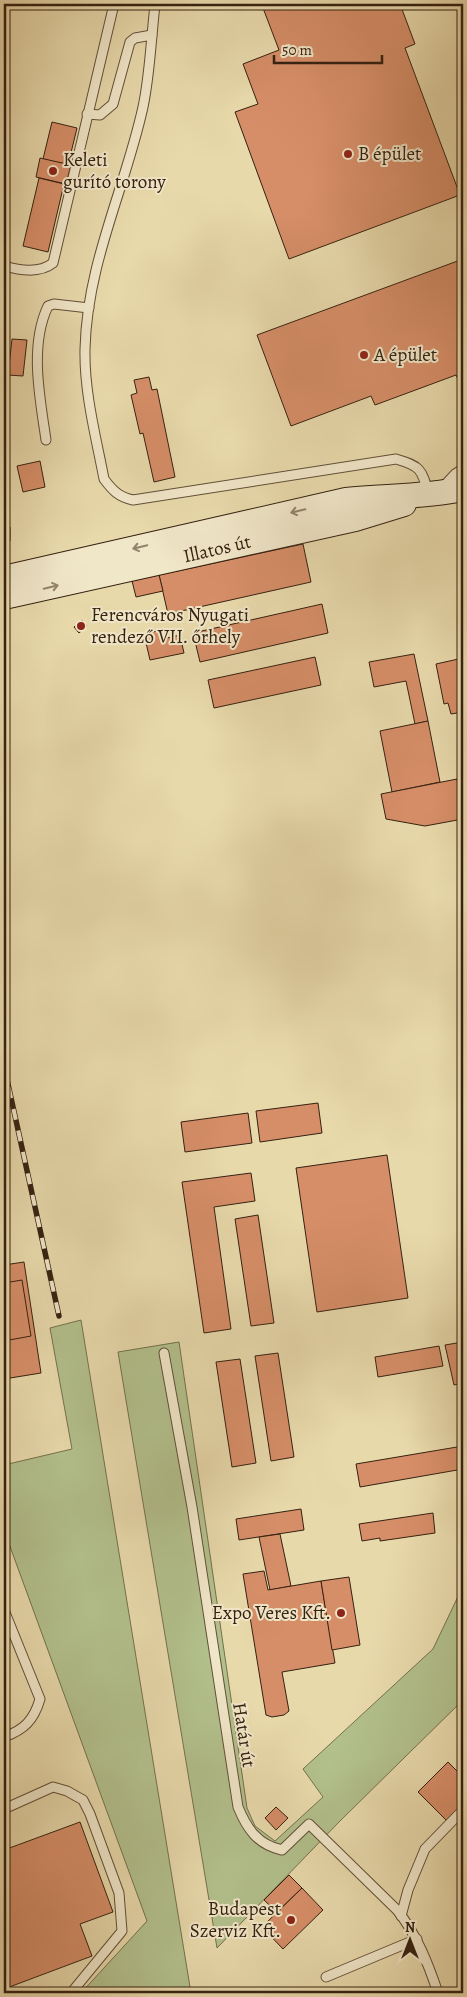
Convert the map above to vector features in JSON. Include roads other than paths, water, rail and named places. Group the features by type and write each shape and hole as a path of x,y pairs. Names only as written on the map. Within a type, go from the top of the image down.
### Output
{"street":[{"name":"Illatos út","path":"4,597 355,519 432,495 463,489"},
{"name":"Illatos út","path":"4,578 346,500 391,495 432,495"}],"lane":[{"path":"4,266 34,270 46,268 53,263 114,4"},
{"path":"155,5 143,106 123,180 100,248 89,308 85,349 87,387 104,479 113,491 123,498 133,500 396,459 416,465 424,475 432,495 463,469"},
{"path":"87,114 100,115 113,104 130,42 135,38 152,35"},
{"path":"46,440 37,376 42,318 48,306 54,304 89,308"},
{"name":"Határ út","path":"164,1353 192,1507 238,1807 252,1833 272,1848 282,1850 309,1824 401,1916 417,1939 429,1965 438,1993"},
{"path":"4,1610 40,1699 30,1722 18,1732 4,1737"},
{"path":"4,1809 53,1787 67,1791 83,1800 119,1892 122,1931 71,1993"},
{"path":"401,1916 408,1890 425,1849 463,1810"},
{"path":"326,1977 417,1939"}],"railway":[{"path":"4,1066 59,1316"}],"place":[{"name":"B épület","path":"348,154"},
{"name":"Keleti gurító torony","path":"53,171"},
{"name":"A épület","path":"364,355"},
{"name":"Ferencváros Nyugati rendező VII. őrhely","path":"81,626"},
{"name":"Expo Veres Kft.","path":"341,1613"},
{"name":"Budapest Szerviz Kft.","path":"291,1920"}]}
